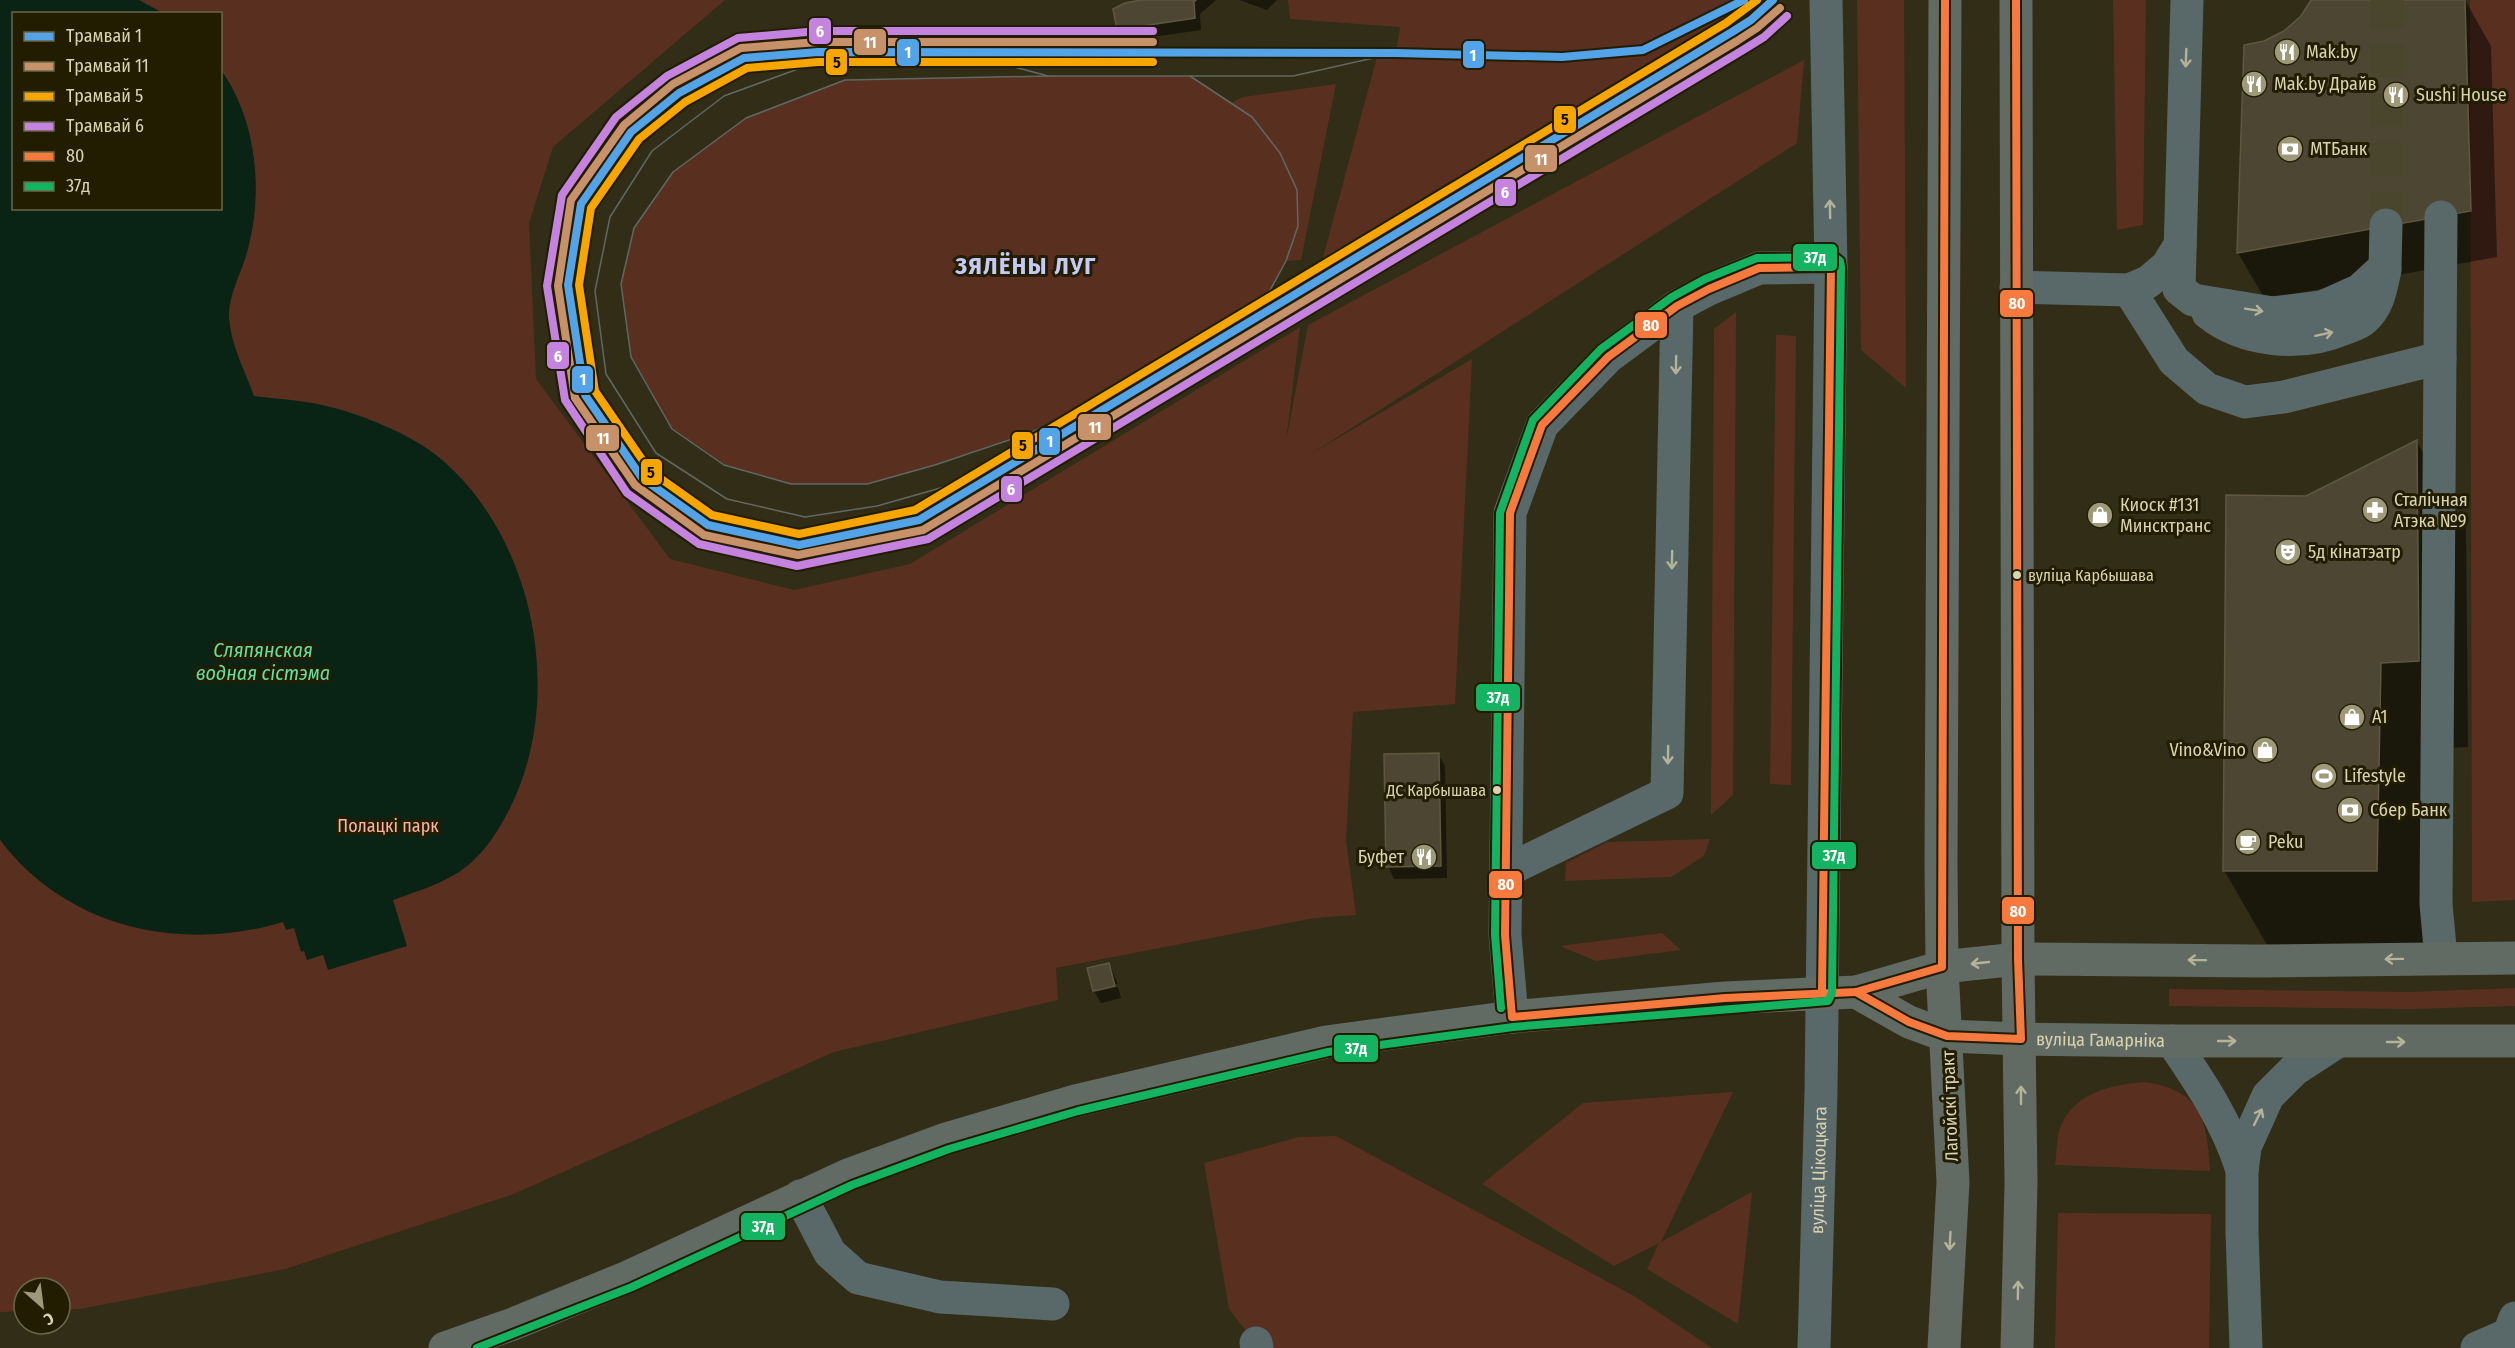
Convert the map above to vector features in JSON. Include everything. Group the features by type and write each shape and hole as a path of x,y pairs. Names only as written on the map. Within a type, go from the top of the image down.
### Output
{"main road":[{"name":"Лагойскі тракт","path":"1944,1348 1953,1197 1942,967 1945,0"},
{"path":"2016,0 2018,959 2021,1039 2017,1348"},
{"path":"445,1348 513,1324 628,1277 848,1175 945,1139 1076,1101 1326,1042 1512,1017 1725,998 1856,992 1942,967 2018,959 2256,961 2515,958"},
{"name":"вуліца Гамарніка","path":"1856,992 1909,1022 1947,1036 2172,1041 2515,1041"}],"street":[{"name":"вуліца Цікоцкага","path":"1814,1348 1822,993 1831,267 1826,0"},
{"path":"2187,0 2179,289 2223,325 2268,338 2302,339 2336,332 2363,320 2379,301 2385,267 2386,225"},
{"path":"2441,217 2436,904 2441,958"},
{"path":"2016,287 2129,290 2148,282 2167,266 2180,245"},
{"path":"1512,1017 1505,936 1510,513 1542,425 1608,357 1677,306 1709,289 1759,268 1831,267"},
{"path":"2129,290 2174,361 2207,389 2245,402 2284,397 2440,358"},
{"path":"1506,871 1667,793 1677,306"},
{"path":"2172,1041 2208,1093 2223,1121 2234,1143 2242,1172"},
{"path":"2246,1348 2242,1172 2245,1147 2268,1096 2294,1070 2337,1042"},
{"path":"800,1196 830,1253 858,1278 940,1297 1053,1304"},
{"path":"2477,1348 2509,1334 2515,1318"}],"green space":[{"name":"Полацкі парк","path":"0,0 725,0 553,147 529,223 536,379 670,559 794,590 910,564 1300,327 1286,441 1308,325 1804,60 1797,143 1311,454 1472,359 1455,704 1353,712 1346,840 1356,915 1314,918 1056,968 1058,1000 834,1052 511,1195 285,1269 72,1309 72,1276 12,1276 12,1312 0,1312"},
{"path":"1288,0 1732,0 1732,32 1317,280 1377,57 1421,54 1396,53 1400,27 1290,19"},
{"path":"1857,0 1904,0 1906,388 1861,350"},
{"path":"2113,0 2146,0 2143,225 2117,230"},
{"path":"2470,0 2515,0 2515,900 2472,902"},
{"path":"1190,76 1231,103 1243,97 1336,84 1301,260 1286,261 1268,294 1237,328 1139,387 1027,434 935,465 867,484 791,484 724,465 672,429 631,357 621,284 634,228 673,172 746,118 845,80"},
{"path":"1736,312 1733,795 1711,815 1714,329"},
{"path":"1776,335 1796,336 1791,785 1770,784"},
{"path":"1710,839 1704,856 1671,877 1565,881 1566,863 1607,842"},
{"path":"1662,933 1681,950 1596,961 1560,946"},
{"path":"2515,988 2515,1006 2411,1009 2169,1006 2169,989 2409,992"},
{"path":"2144,1082 2178,1092 2190,1100 2198,1110 2207,1137 2210,1171 2055,1165 2060,1128 2074,1106 2084,1098 2107,1088"},
{"path":"1733,1092 1661,1242 1752,1192 1738,1324 1647,1269 1659,1243 1614,1266 1482,1184 1583,1103"},
{"path":"1336,1136 1634,1296 1712,1348 1259,1348 1229,1309 1204,1163 1299,1137"},
{"path":"2058,1213 2211,1214 2209,1348 2055,1348"}],"water":[{"name":"Сляпянская водная сістэма","path":"0,0 139,0 161,12 12,12 12,210 222,210 222,72 243,112 254,160 256,185 252,233 232,294 229,318 235,348 254,396 314,403 352,413 400,433 441,459 473,493 500,532 519,576 532,623 537,671 536,718 527,765 510,808 489,843 459,872 427,888 393,900 407,946 328,970 323,955 307,960 304,951 301,952 294,928 286,930 283,922 244,931 205,935 166,933 128,926 92,913 58,894 27,870 0,840"}],"building":[{"path":"1141,0 1196,0 1194,2 1195,18 1117,30 1113,9 1125,3"},
{"path":"2311,0 2465,0 2471,211 2237,253 2244,45 2264,41 2284,31 2301,16"},
{"path":"2417,440 2419,661 2381,663 2377,871 2223,871 2226,495 2306,496"},
{"path":"1439,753 1441,866 1386,867 1384,754"},
{"path":"1109,963 1115,986 1093,991 1087,968"}],"tunnel":[{"path":"2386,225 2387,0"}],"tram line":[{"name":"1","path":"1744,0 1643,50 1562,57 1396,53 818,52 744,58 679,93 631,132 581,204 568,285 585,395 642,478 708,525 799,545 919,520 1732,32 1751,20 1773,0"},
{"name":"5","path":"1153,62 818,62 747,68 685,102 639,139 591,208 579,285 595,391 650,471 712,515 799,534 915,510 1726,23 1757,0"},
{"name":"11","path":"1153,42 818,42 741,48 673,84 624,125 571,200 558,286 575,398 635,485 704,535 798,555 923,530 1737,41 1757,28 1780,8"},
{"name":"6","path":"1153,31 818,31 738,38 667,76 616,117 562,195 547,286 565,400 627,493 699,544 797,566 928,539 1743,50 1764,37 1787,16"},
{"path":"955,51 1048,76 1293,76 1396,53"},
{"path":"884,52 809,65 724,96 652,151 610,217 595,291 606,374 656,453 727,499 805,517 877,506 958,483 1012,464"},
{"path":"1048,76 845,80 746,118 673,172 634,228 621,284 631,357 672,429 724,465 791,484 867,484 935,465 1027,434 1139,387"},
{"path":"1190,76 1252,117 1280,153 1297,190 1298,226 1286,261 1268,294 1237,328"}],"transit line":[{"name":"80","path":"1822,993 1831,267 1759,268 1709,289 1677,306 1608,357 1542,425 1510,513 1505,935 1512,1017 1725,998 1856,992 1942,967 1945,0"},
{"name":"80","path":"1856,992 1909,1022 1947,1036 2021,1039 2018,959 2016,0"},
{"name":"37д","path":"477,1348 632,1287 852,1185 949,1149 1078,1111 1328,1052 1513,1027 1828,1001 1832,993 1841,267 1840,261 1835,257 1757,258 1705,279 1672,297 1601,349 1533,420 1500,513 1495,935 1501,1008"}],"place":[{"name":"Mak.by","path":"2287,52"},
{"name":"Маk.by Драйв","path":"2254,84"},
{"name":"Sushi House","path":"2396,95"},
{"name":"МТБанк","path":"2290,149"},
{"name":"Сталічная Атэка №9","path":"2375,510"},
{"name":"Киоск #131 Минсктранс","path":"2100,515"},
{"name":"5д кінатэатр","path":"2288,552"},
{"name":"вуліца Карбышава","path":"2017,575"},
{"name":"A1","path":"2352,717"},
{"name":"Vino&Vino","path":"2265,750"},
{"name":"Lifestyle","path":"2324,776"},
{"name":"ДС Карбышава","path":"1497,790"},
{"name":"Сбер Банк","path":"2350,810"},
{"name":"Peku","path":"2248,842"},
{"name":"Буфет","path":"1424,857"}],"district":[{"name":"ЗЯЛЁНЫ ЛУГ","path":"1026,266"}]}
